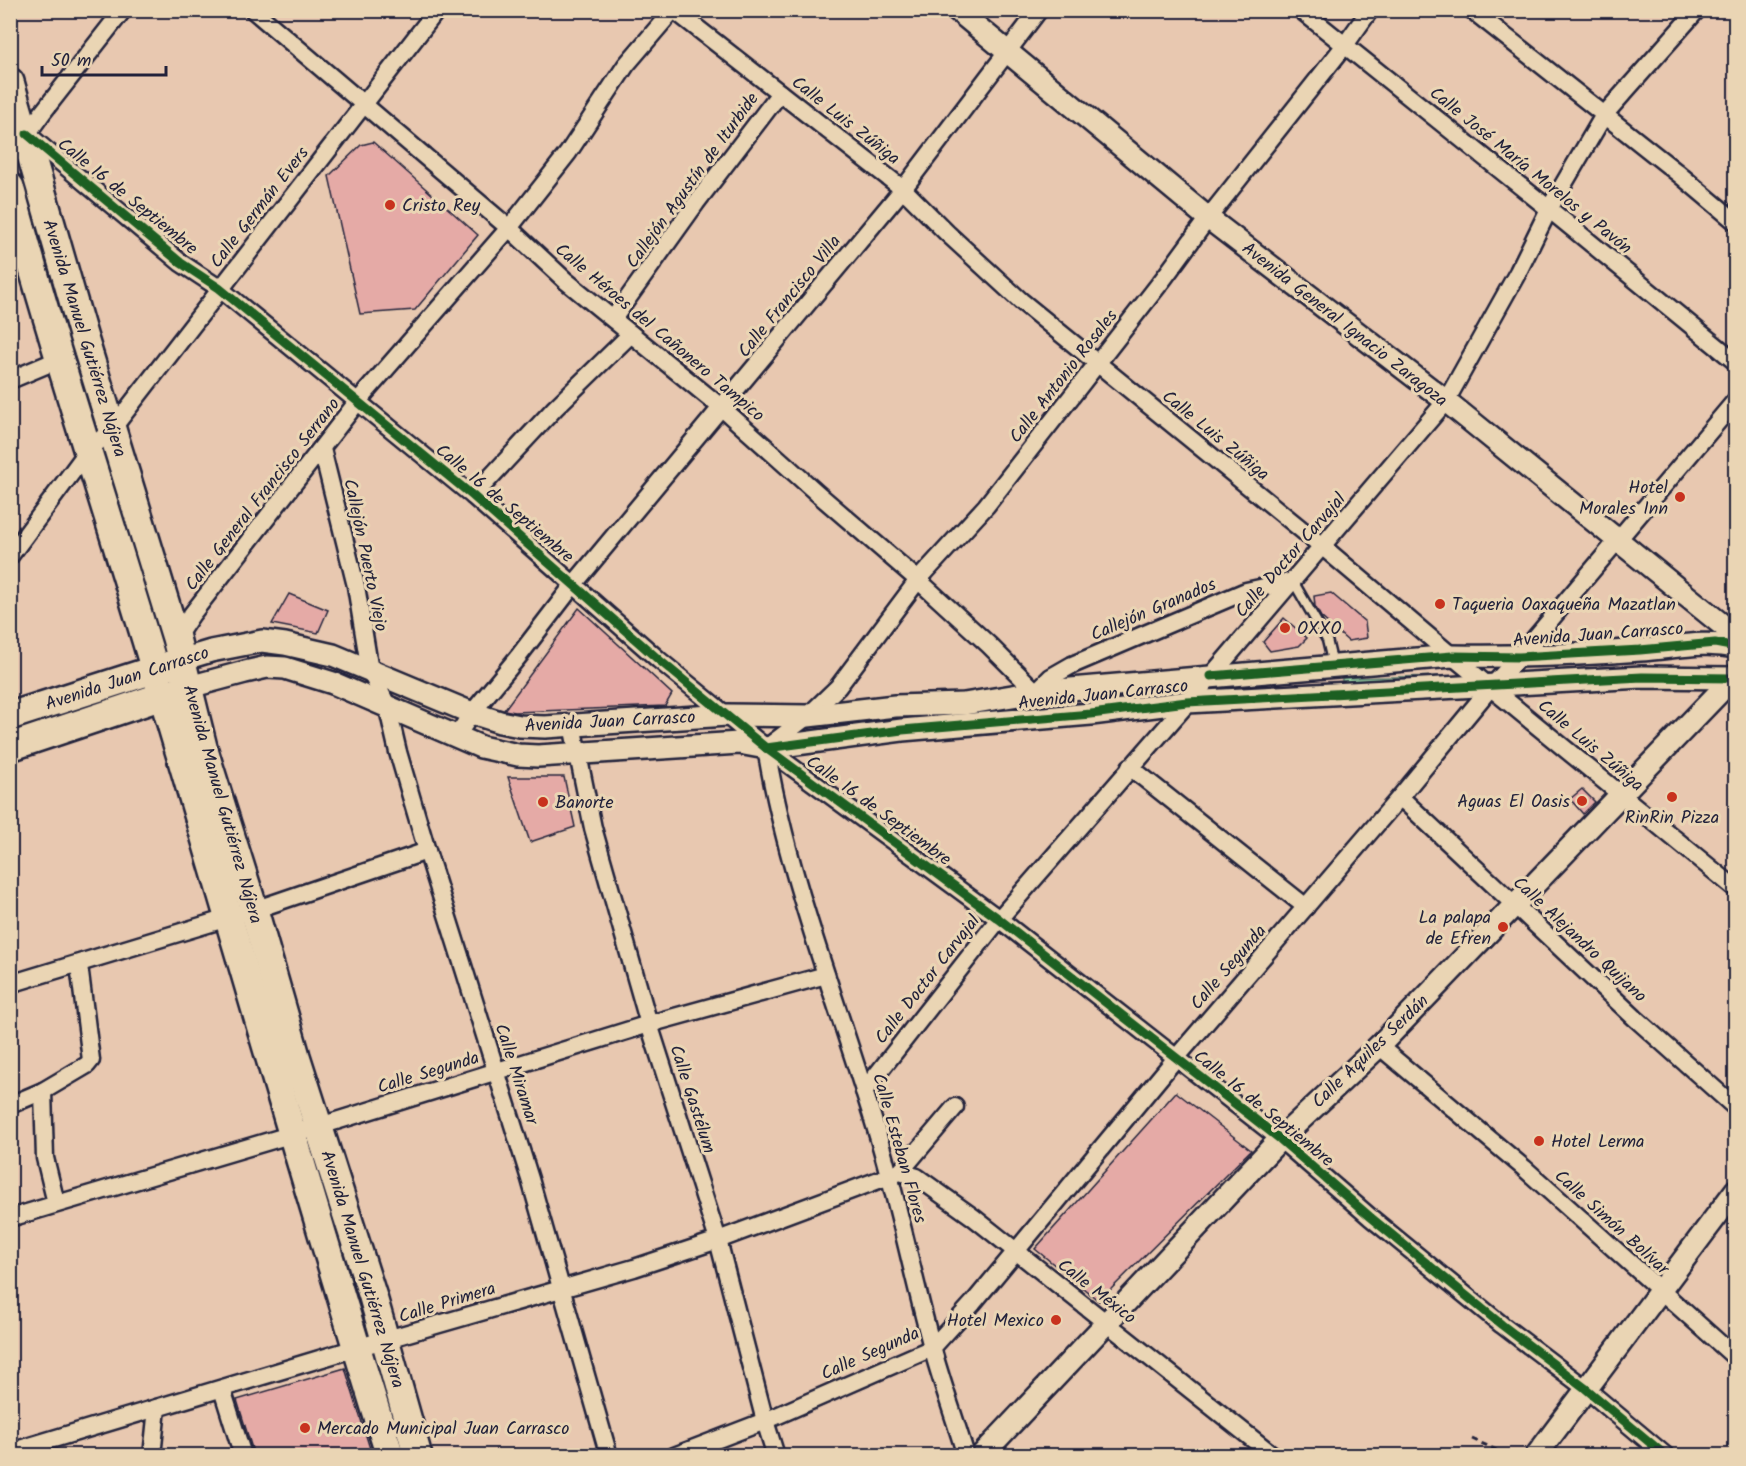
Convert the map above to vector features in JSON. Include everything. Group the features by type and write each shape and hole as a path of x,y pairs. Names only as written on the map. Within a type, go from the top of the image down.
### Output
{"main road":[{"name":"Avenida Manuel Gutiérrez Nájera","path":"10,82 27,134 66,278 179,649 203,747 254,910 296,1056 320,1126 418,1455"},
{"name":"Avenida Manuel Gutiérrez Nájera","path":"10,187 87,452 163,696 291,1135 390,1455"},
{"name":"Avenida Juan Carrasco","path":"10,716 155,670 179,649"},
{"name":"Avenida Juan Carrasco","path":"10,747 189,687"}],"street":[{"path":"10,158 123,10"},
{"name":"Calle Héroes del Cañonero Tampico","path":"253,10 509,228 566,281 723,408 918,580 1036,692"},
{"name":"Calle Germán Evers","path":"87,452 112,429 219,288 437,10"},
{"name":"Calle Luis Zúñiga","path":"673,10 903,189 946,233 1021,301 1323,547 1736,889"},
{"name":"Calle General Francisco Serrano","path":"179,649 192,614 358,401 509,228 568,153 626,65 673,10"},
{"name":"Avenida General Ignacio Zaragoza","path":"957,10 1208,218 1446,401 1736,636"},
{"name":"Calle Francisco Villa","path":"456,737 472,713 574,584 723,408 811,297 903,189 1040,10"},
{"name":"Calle José María Morelos y Pavón","path":"1301,10 1736,362"},
{"name":"Calle Antonio Rosales","path":"766,748 808,716 838,687 918,580 986,506 1208,218 1346,45 1370,10"},
{"path":"1472,10 1736,222"},
{"name":"Calle Doctor Carvajal","path":"864,1091 999,918 1323,547 1446,401 1518,272 1549,209 1604,115 1697,10"},
{"name":"Callejón Agustín de Iturbide","path":"613,320 696,203 780,93"},
{"name":"Calle 16 de Septiembre","path":"27,134 181,262 219,288 473,496 659,660 766,748 999,918 1280,1138 1379,1224 1666,1455"},
{"path":"473,496 555,408 631,334"},
{"path":"10,380 60,359"},
{"name":"Calle Segunda","path":"674,1455 765,1420 932,1348 973,1303 1176,1058 1736,400"},
{"name":"Callejón Puerto Viejo","path":"322,448 356,586 370,671 387,705"},
{"path":"10,556 87,452"},
{"name":"Callejón Granados","path":"1036,692 1051,677 1072,664 1246,591 1293,581"},
{"name":"Avenida Juan Carrasco","path":"179,649 211,651 262,641 333,654 472,713 500,723 520,726 727,715 808,716 895,706 964,704 1036,692 1452,656 1519,657 1714,643 1736,647"},
{"path":"1640,650 1642,677"},
{"path":"1333,665 1335,694"},
{"name":"Avenida Juan Carrasco","path":"189,687 267,667 285,668 325,680 481,747 518,755 538,756 739,743 766,748 902,730 1091,714 1187,702 1642,677 1734,676"},
{"name":"Calle Aquiles Serdán","path":"981,1455 1280,1138 1379,1046 1734,676"},
{"path":"1036,692 1039,718"},
{"name":"Calle Miramar","path":"387,705 427,851 562,1288 609,1455"},
{"name":"Calle Gastélum","path":"572,725 593,828 649,1024 718,1240 776,1455"},
{"name":"Calle Esteban Flores","path":"766,748 779,815 826,975 864,1091 895,1174 932,1348 966,1455"},
{"path":"1130,767 1306,907"},
{"name":"Calle Alejandro Quijano","path":"1400,797 1635,1018 1736,1108"},
{"path":"10,984 227,919 427,851"},
{"path":"10,1105 43,1091 87,1065 91,1060 78,965"},
{"name":"Calle Segunda","path":"291,1135 649,1024 826,975"},
{"name":"Calle Simón Bolívar","path":"1379,1046 1524,1168 1736,1358"},
{"path":"43,1091 45,1158 56,1203"},
{"path":"895,1174 956,1107"},
{"path":"10,1218 291,1135"},
{"name":"Calle Primera","path":"10,1452 356,1348 634,1268 718,1240 895,1174"},
{"name":"Calle México","path":"895,1174 917,1177 973,1217 1274,1455"},
{"path":"1536,1455 1736,1190"},
{"path":"222,1389 243,1455"},
{"path":"152,1455 158,1408"}],"lane":[{"path":"1293,581 1327,640 1333,665"}],"path":[{"path":"1472,1439 1510,1455"}],"green space":[{"path":"1446,676 1446,684 1342,685 1342,678"},
{"path":"313,1162 324,1190 331,1196 369,1321 366,1325 359,1327"}],"building":[{"name":"Cristo Rey","path":"373,142 478,235 415,310 360,314 329,176 361,145"},
{"path":"1331,593 1365,622 1367,638 1348,641 1321,617 1315,606 1314,596"},
{"path":"289,594 328,610 318,633 272,624"},
{"path":"579,608 672,694 665,706 515,712 504,710"},
{"name":"OXXO","path":"1284,618 1307,638 1299,646 1270,651 1263,642"},
{"name":"Banorte","path":"508,777 564,777 575,827 530,842"},
{"name":"Aguas El Oasis","path":"1582,789 1595,802 1583,814 1570,799"},
{"path":"1176,1092 1251,1150 1099,1301 1035,1249"},
{"name":"Mercado Municipal Juan Carrasco","path":"345,1368 372,1455 254,1455 237,1400"}],"cycle path":[{"path":"27,134 181,263 219,288 473,496 659,660 766,748 999,919 1280,1139 1370,1217 1502,1325 1585,1388 1666,1456"},
{"path":"1211,676 1452,656 1519,657 1715,643 1736,647"},
{"path":"766,748 902,730 1091,714 1187,702 1642,677 1733,678"}],"place":[{"name":"Cristo Rey","path":"390,205"},
{"name":"Hotel Morales Inn","path":"1680,497"},
{"name":"Taqueria Oaxaqueña Mazatlan","path":"1440,604"},
{"name":"OXXO","path":"1285,628"},
{"name":"RinRin Pizza","path":"1672,797"},
{"name":"Aguas El Oasis","path":"1582,801"},
{"name":"Banorte","path":"543,802"},
{"name":"La palapa de Efren","path":"1503,927"},
{"name":"Hotel Lerma","path":"1539,1141"},
{"name":"Hotel Mexico","path":"1056,1320"},
{"name":"Mercado Municipal Juan Carrasco","path":"305,1428"}]}
